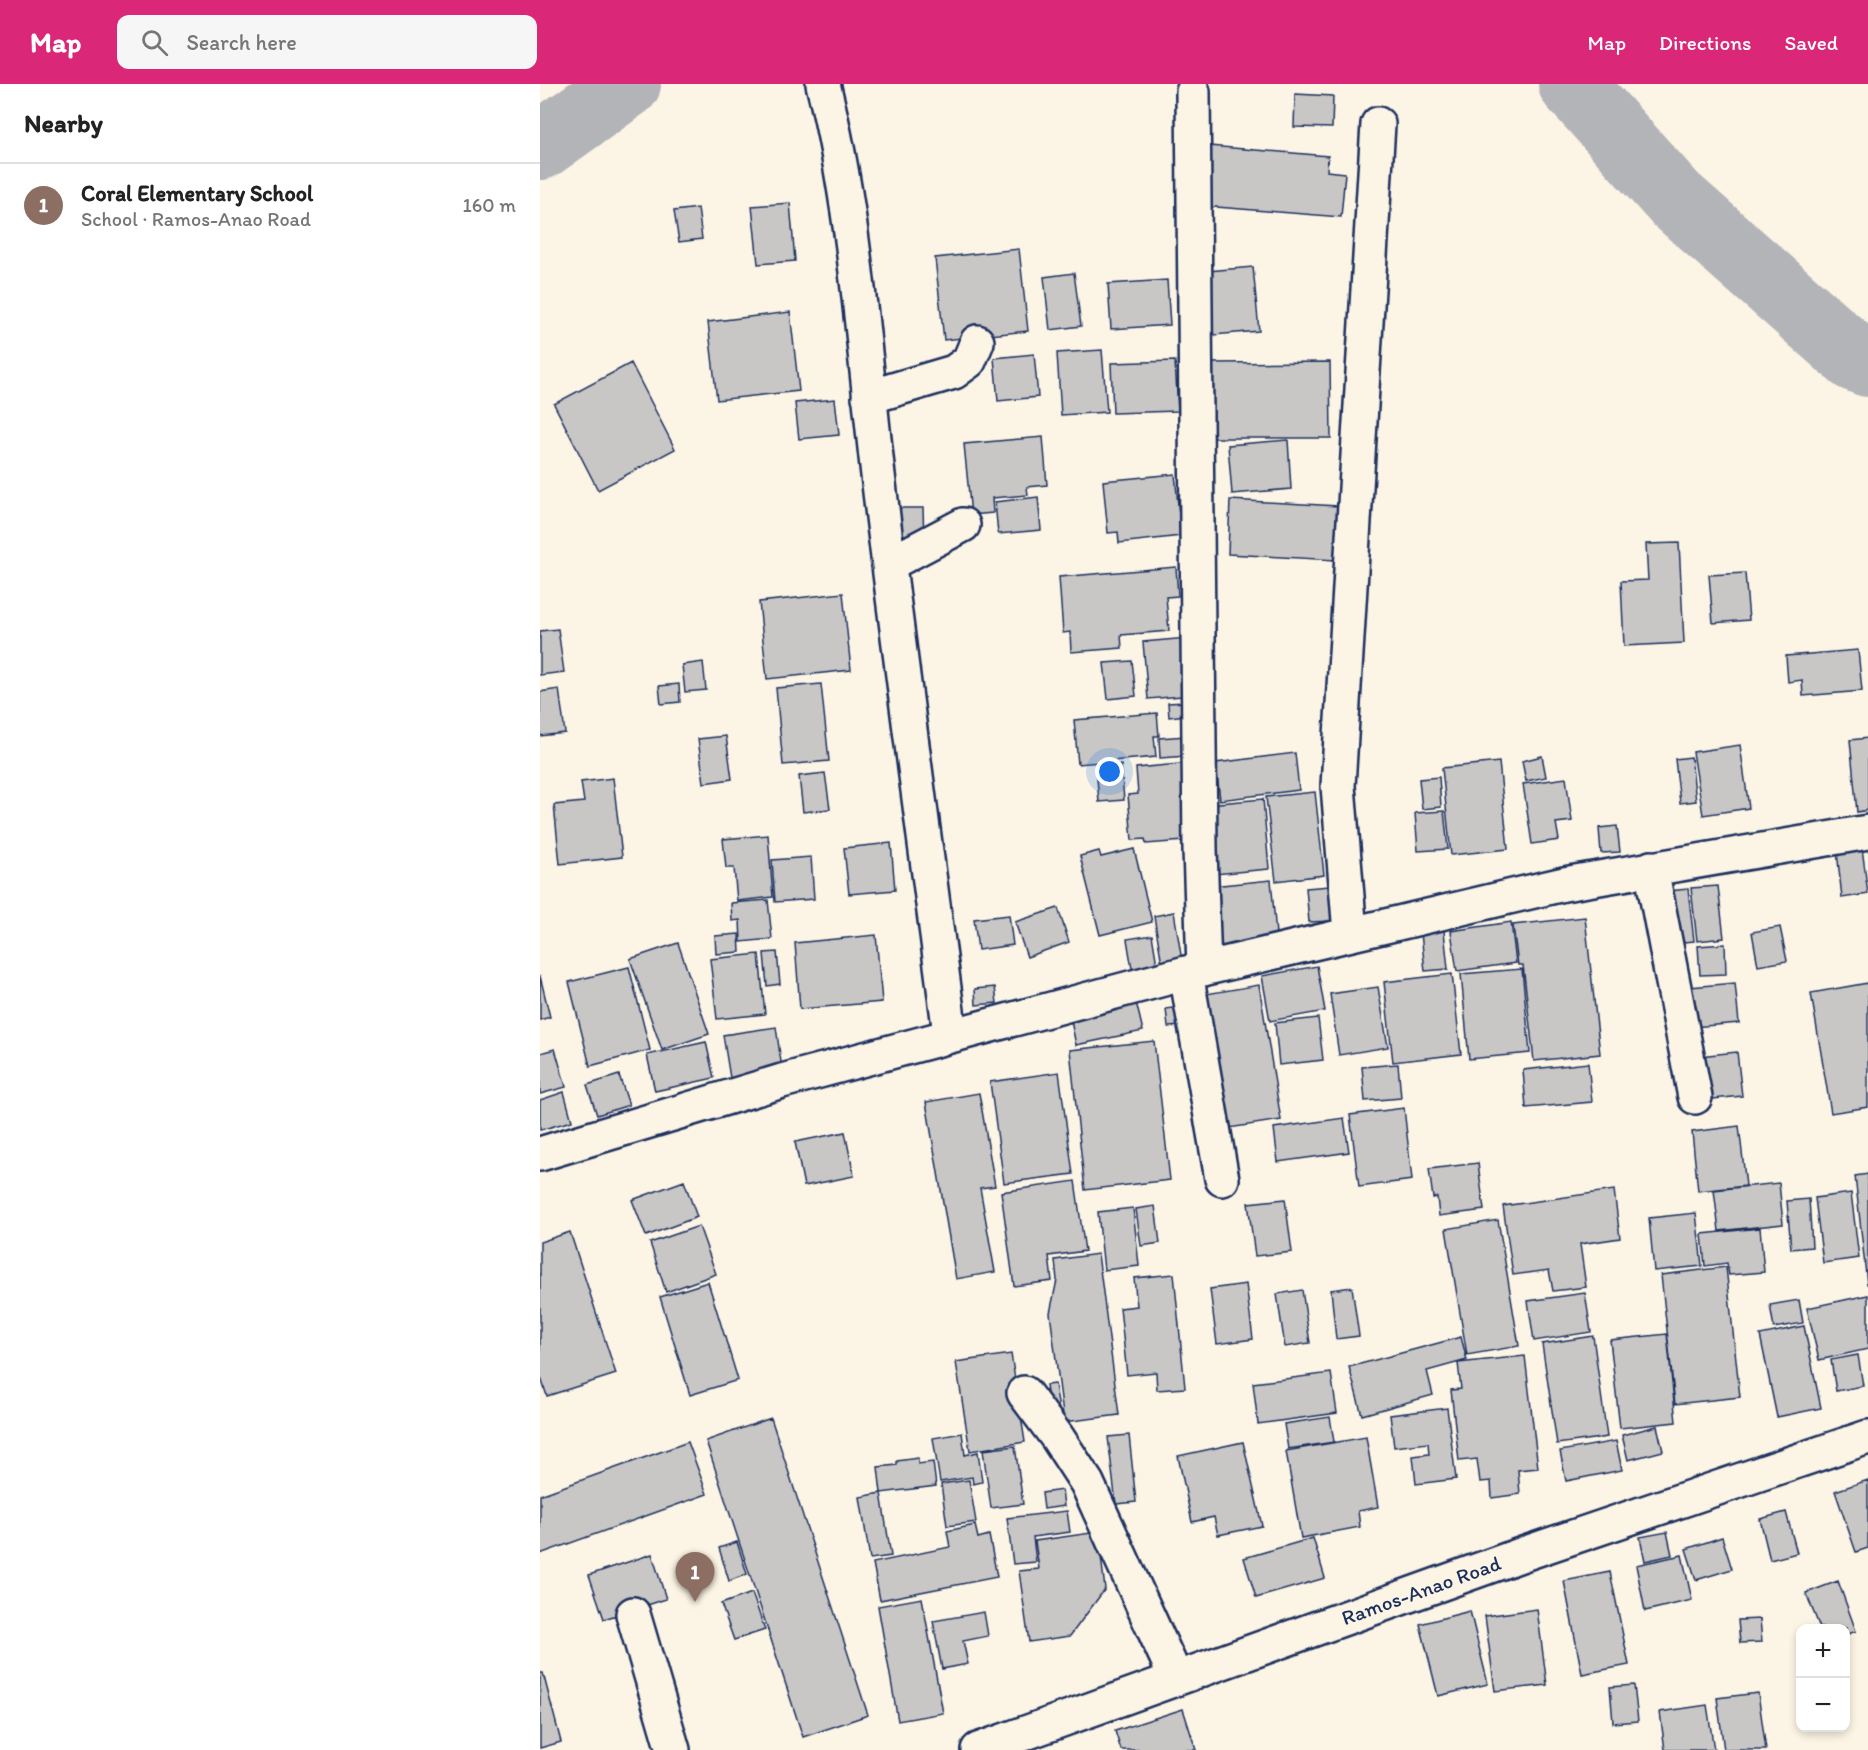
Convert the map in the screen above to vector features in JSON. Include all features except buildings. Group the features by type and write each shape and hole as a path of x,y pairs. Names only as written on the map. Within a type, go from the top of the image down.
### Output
{"street":[{"path":"823,84 840,168 950,1034"},
{"path":"1193,92 1200,849 1195,970 1222,1179"},
{"path":"1350,933 1338,786 1378,124"},
{"path":"869,397 954,372 969,361 977,342"},
{"path":"889,564 963,525"},
{"path":"540,1154 782,1080 1195,970 1564,884 1868,832"},
{"path":"1651,868 1695,1097"},
{"path":"1024,1393 1057,1437 1087,1483 1176,1678"},
{"name":"Ramos-Anao Road","path":"978,1750 1526,1553 1868,1437"},
{"path":"633,1614 673,1750"}],"waterway":[{"path":"540,146 627,84"},
{"path":"1572,84 1674,198 1855,358 1868,363"}],"place":[{"name":"Coral Elementary School","path":"695,1602"}]}
